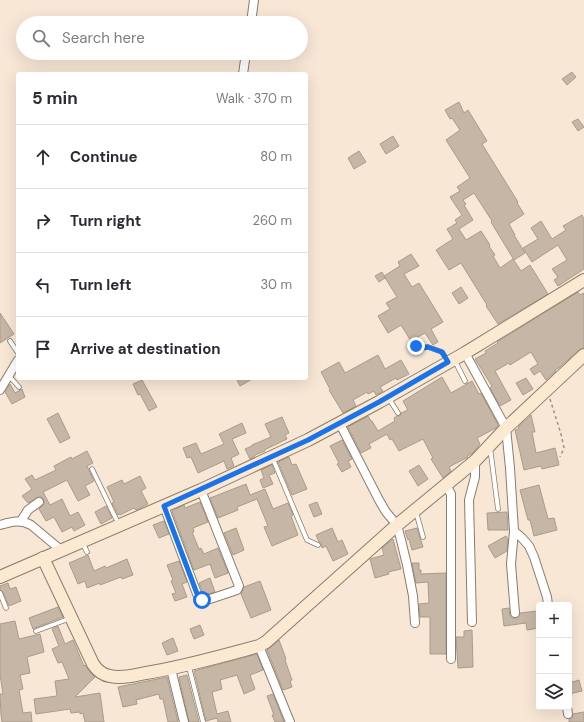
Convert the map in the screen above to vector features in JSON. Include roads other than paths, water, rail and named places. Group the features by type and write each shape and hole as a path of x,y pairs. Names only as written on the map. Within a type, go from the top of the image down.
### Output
{"street":[{"path":"252,16 254,0"},
{"path":"243,72 245,60"},
{"path":"0,577 61,550 84,547 119,525 201,490 340,424 465,353 584,280"},
{"path":"465,353 506,428 514,531 511,564 515,613"},
{"path":"43,558 93,664 104,674 115,677 126,677 171,669 259,646 266,642 397,525 475,461 506,428 584,355"},
{"path":"0,390 16,363"},
{"path":"340,424 378,500 397,525 413,596 415,623"},
{"path":"472,622 469,500 475,477 475,461"},
{"path":"446,485 451,494 451,659"},
{"path":"164,506 199,599 204,600 237,590 239,586 201,490"},
{"path":"21,522 28,510 39,502"},
{"path":"0,525 13,521 26,522 61,550"},
{"path":"514,531 529,546 534,557 548,602"},
{"path":"259,646 290,722"},
{"path":"171,669 184,722"}],"lane":[{"path":"10,341 16,350"},
{"path":"416,346 421,348 428,347 442,352 451,361 465,381"},
{"path":"8,376 19,387"},
{"path":"388,397 398,413"},
{"path":"490,445 498,509"},
{"path":"272,457 308,540 318,545"},
{"path":"92,469 119,525"},
{"path":"415,510 423,537"},
{"path":"0,593 6,608"},
{"path":"36,631 71,618"},
{"path":"188,665 203,722"}]}
